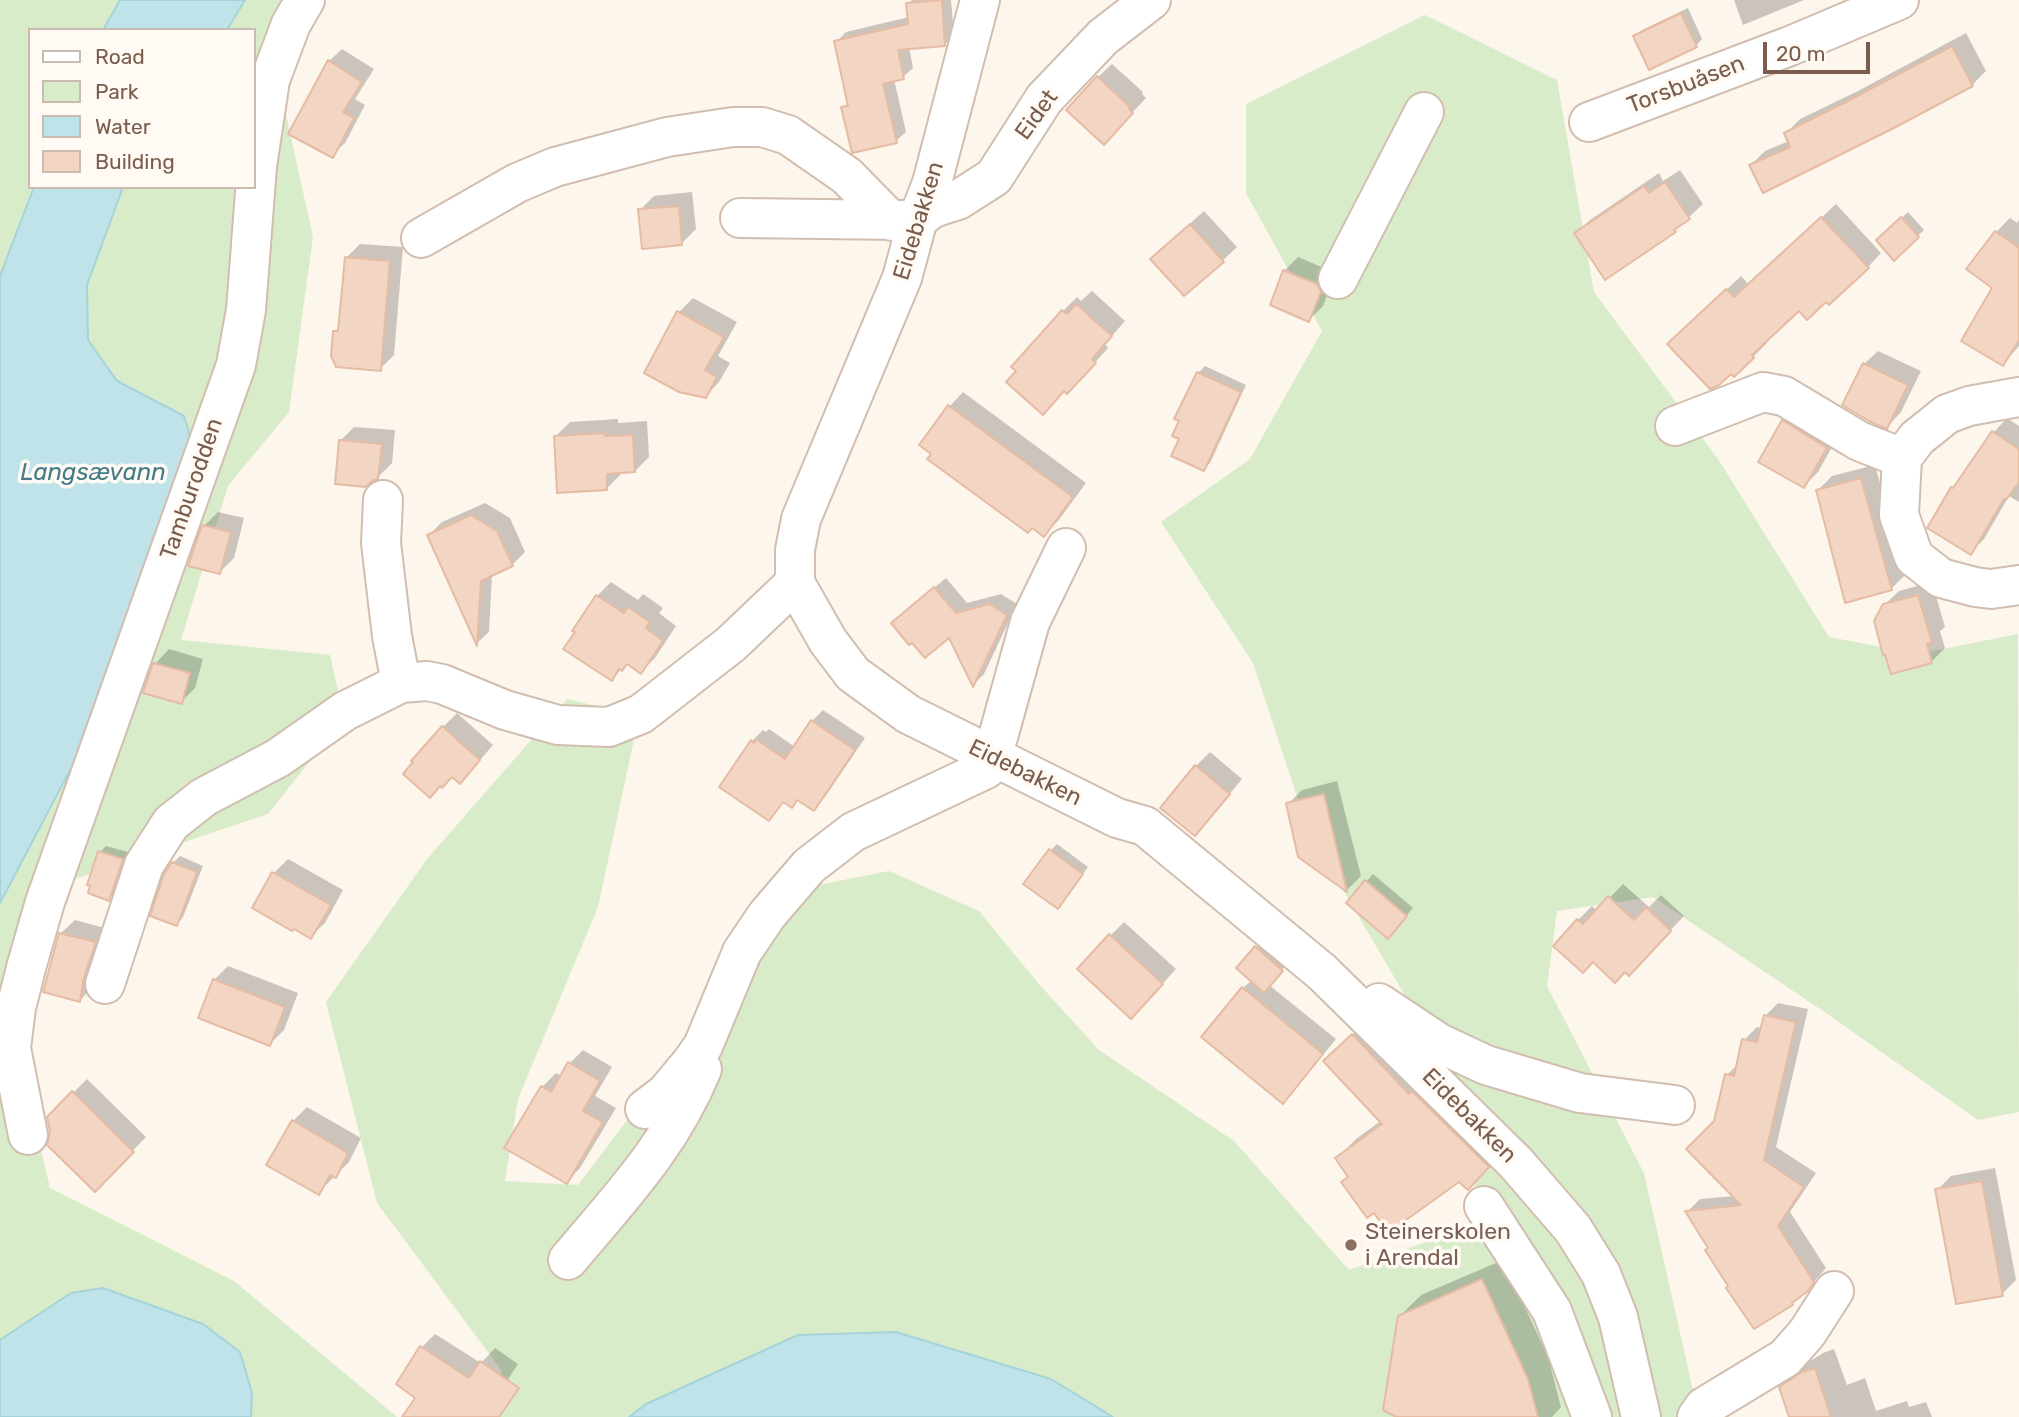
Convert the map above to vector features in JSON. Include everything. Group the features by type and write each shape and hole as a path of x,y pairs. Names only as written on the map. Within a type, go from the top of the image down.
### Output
{"street":[{"name":"Tamburodden","path":"256,179 270,80 291,24 305,0"},
{"name":"Eidebakken","path":"980,0 932,183 905,220 902,278 802,519 795,550 794,583 828,641 853,674 908,714 1117,818 1144,826 1322,972 1516,1163 1573,1230 1601,1274 1618,1317 1641,1417"},
{"name":"Eidet","path":"905,220 958,200 994,177 1044,99 1103,37 1151,0"},
{"name":"Torsbuåsen","path":"1589,121 1790,46 1899,0"},
{"path":"1338,279 1424,112"},
{"path":"421,239 517,183 555,167 667,137 733,127 762,127 788,135 905,220"},
{"name":"Tamburodden","path":"28,1135 11,1048 16,1009 50,889 236,365 246,310 255,189"},
{"path":"740,218 905,220"},
{"path":"1675,426 1763,392 1784,396 1859,440 1902,458"},
{"path":"2019,397 1948,414 1917,438 1902,458 1899,515 1914,557 1941,579 1991,589 2019,585"},
{"path":"383,500 381,543 392,636 401,683"},
{"path":"645,1109 666,1093 703,1046 742,951 767,915 808,866 853,832 986,769 1030,622 1066,548"},
{"path":"105,984 144,866 171,823 204,797 278,758 345,711 401,683 427,681 442,684 505,710 558,725 609,727 651,706 730,644 794,583"},
{"path":"1322,972 1374,1000 1439,1044 1486,1065 1580,1093 1675,1105"},
{"path":"568,1260 650,1163 683,1111 702,1069 703,1046"},
{"path":"1484,1206 1552,1311 1592,1417"},
{"path":"1697,1417 1704,1407 1786,1358 1807,1333 1835,1291"}],"green space":[{"path":"0,0 120,0 104,28 28,28 28,189 33,189 0,276"},
{"path":"245,0 307,0 274,60 313,237 289,412 228,486 181,640 330,655 344,718 268,814 66,882 14,1037 50,1188 234,1281 397,1417 251,1417 252,1393 71,1293 0,1340 0,903 88,736 184,416 117,381 88,340 87,285 122,189 256,189 256,28 228,28"},
{"path":"1425,15 1557,80 1594,292 1718,459 1829,637 1918,654 2018,634 2019,1112 1978,1120 1829,1015 1653,897 1557,911 1547,986 1644,1173 1699,1417 1113,1417 646,1404 629,1417 485,1417 502,1371 377,1203 326,1002 427,859 567,699 639,716 598,907 518,1099 505,1181 578,1185 803,888 889,871 979,911 1038,983 1099,1050 1234,1141 1349,1270 1487,1220 1414,1011 1308,830 1253,663 1161,522 1250,459 1322,331 1246,193 1246,104"}],"water":[{"path":"120,0 245,0 228,28 104,28"},
{"name":"Langsævann","path":"33,189 122,189 87,285 88,340 117,381 184,416 195,452 88,736 0,903 0,276"},
{"path":"103,1288 203,1324 240,1352 252,1393 251,1417 0,1417 0,1340 71,1293"},
{"path":"896,1332 1051,1379 1113,1417 629,1417 646,1404 798,1335"}],"building":[{"path":"942,0 945,46 898,50 904,79 883,84 897,143 852,153 841,107 848,106 834,41 908,24 906,3"},
{"path":"1681,13 1697,47 1649,70 1633,36"},
{"path":"1952,46 1973,86 1763,193 1749,165 1790,147 1784,133"},
{"path":"328,60 362,82 343,112 354,118 333,158 288,134"},
{"path":"1097,76 1133,113 1104,145 1066,110"},
{"path":"1665,182 1690,219 1674,230 1676,232 1605,280 1574,233 1644,186 1649,193"},
{"path":"679,206 682,245 642,249 638,209"},
{"path":"1821,217 1869,268 1829,305 1826,302 1807,320 1799,311 1752,355 1754,358 1734,377 1731,374 1710,389 1667,344 1726,289 1734,297"},
{"path":"1901,217 1919,237 1894,261 1876,240"},
{"path":"1190,224 1224,262 1184,296 1150,259"},
{"path":"1995,231 2018,247 2019,245 2019,340 2003,366 1961,341 1992,288 1966,269"},
{"path":"345,257 390,261 381,371 336,367 331,356 333,331 338,331"},
{"path":"1283,270 1317,284 1321,292 1309,322 1270,305"},
{"path":"1076,304 1112,336 1092,359 1096,363 1067,394 1064,391 1043,415 1006,382 1016,371 1011,367 1062,310 1067,314"},
{"path":"677,311 724,337 705,370 717,377 706,398 679,392 644,373"},
{"path":"1863,363 1908,385 1887,429 1842,405"},
{"path":"1197,372 1241,392 1204,471 1171,456 1179,439 1172,436 1179,421 1174,419"},
{"path":"948,405 1073,497 1044,537 1032,528 1028,533 927,459 931,454 919,445"},
{"path":"1782,420 1827,448 1804,488 1758,462"},
{"path":"1992,431 2019,449 2019,482 2006,500 2004,499 1971,555 1927,528 1951,487 1953,488"},
{"path":"604,433 605,436 633,435 635,472 607,474 607,490 557,493 554,436"},
{"path":"339,440 382,444 378,479 366,487 335,484"},
{"path":"1861,478 1892,590 1845,603 1816,490"},
{"path":"471,515 497,531 513,566 481,581 477,646 427,535"},
{"path":"202,525 231,532 220,574 188,566"},
{"path":"934,587 956,613 990,604 1007,615 973,687 949,638 925,658 912,643 909,645 891,623"},
{"path":"596,595 624,613 628,607 650,622 646,628 663,641 641,674 627,664 622,671 619,669 612,681 563,649"},
{"path":"1918,595 1932,642 1927,644 1932,663 1891,674 1874,621 1883,604"},
{"path":"153,663 190,673 182,704 143,693"},
{"path":"811,720 855,750 814,811 797,800 792,808 783,802 769,821 719,787 751,740 754,743 756,739 785,759"},
{"path":"442,726 480,760 460,784 452,777 430,798 403,774"},
{"path":"1195,765 1230,794 1195,836 1160,808"},
{"path":"1324,794 1347,892 1298,857 1286,803"},
{"path":"1049,849 1083,874 1058,909 1023,884"},
{"path":"98,851 123,859 109,901 88,893 90,886 87,885"},
{"path":"172,862 197,872 177,926 150,916 164,874"},
{"path":"272,872 331,905 311,939 252,908"},
{"path":"1365,880 1407,916 1388,939 1346,903"},
{"path":"1608,896 1634,920 1646,907 1671,931 1629,976 1625,972 1615,983 1593,962 1583,973 1553,946 1577,919 1583,924"},
{"path":"59,933 96,942 84,977 80,1002 43,992"},
{"path":"1109,934 1163,984 1131,1019 1077,969"},
{"path":"1255,946 1283,971 1264,993 1236,968"},
{"path":"213,979 285,1007 270,1046 198,1018"},
{"path":"1242,987 1323,1054 1283,1104 1201,1037"},
{"path":"1764,1015 1796,1022 1764,1160 1804,1187 1778,1226 1814,1282 1793,1305 1754,1329 1726,1288 1728,1286 1705,1250 1708,1248 1685,1211 1741,1205 1686,1149 1714,1121 1725,1074 1734,1076 1742,1039 1757,1042"},
{"path":"1352,1034 1409,1094 1412,1091 1489,1167 1468,1190 1459,1182 1388,1233 1374,1213 1367,1218 1341,1182 1348,1177 1335,1158 1382,1124 1323,1061"},
{"path":"568,1062 600,1081 583,1111 603,1122 567,1184 504,1148 541,1086 551,1092"},
{"path":"72,1091 134,1152 95,1192 47,1145 50,1131 47,1117"},
{"path":"292,1120 348,1153 336,1178 330,1175 319,1195 266,1165"},
{"path":"1982,1181 2003,1296 1956,1304 1935,1189"},
{"path":"1482,1279 1528,1379 1538,1417 1396,1417 1383,1410 1398,1316"},
{"path":"420,1346 469,1378 480,1361 519,1388 499,1417 402,1417 415,1398 396,1384"},
{"path":"1815,1368 1831,1417 1789,1417 1779,1387 1802,1372"}],"place":[{"name":"Steinerskolen i Arendal","path":"1351,1245"}]}
